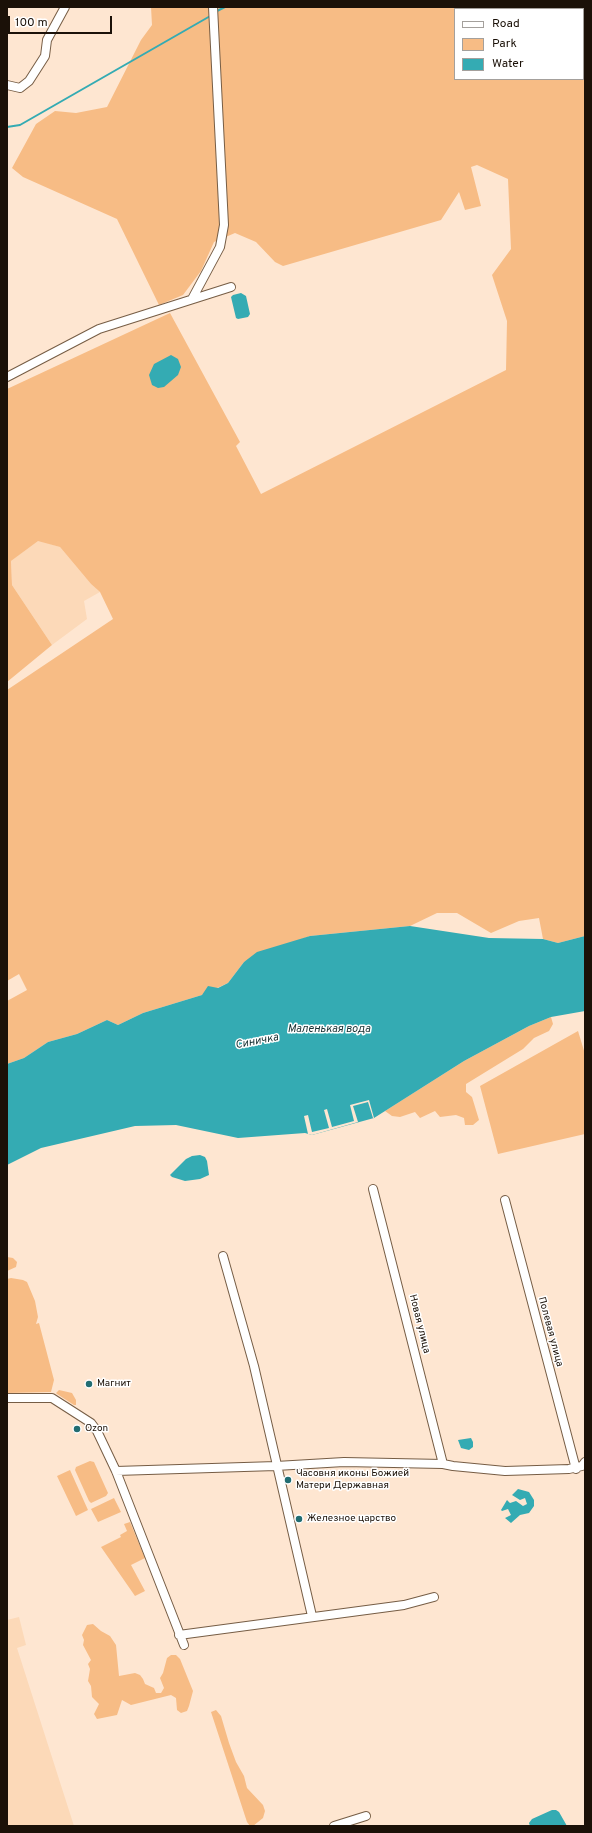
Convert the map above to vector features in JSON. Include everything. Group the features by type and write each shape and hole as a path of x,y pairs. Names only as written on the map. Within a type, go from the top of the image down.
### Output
{"street":[{"path":"7,85 20,88 29,81 45,56 47,40 65,7"},
{"path":"192,300 220,247 224,225 213,7"},
{"path":"7,377 99,329 231,287"},
{"name":"Новая улица","path":"373,1189 443,1464"},
{"name":"Полевая улица","path":"505,1200 573,1469"},
{"path":"223,1256 254,1366 312,1616"},
{"path":"7,1398 48,1397 64,1404 92,1425 107,1449 184,1646"},
{"path":"116,1471 276,1466 344,1462 443,1464 505,1471 573,1469 582,1466 585,1462"},
{"path":"179,1635 312,1616 404,1605 434,1597"},
{"path":"334,1826 366,1816"}],"shaded area":[{"path":"38,540 60,547 91,584 100,592 84,601 87,619 52,645 12,585 11,561"},
{"path":"19,1617 26,1645 17,1648 74,1826 7,1826 7,1620"}],"green space":[{"path":"151,7 585,7 585,936 558,943 543,939 539,918 519,921 491,933 457,913 437,913 410,926 310,936 244,962 228,983 202,995 143,1013 118,1025 107,1020 77,1034 48,1042 24,1058 7,1064 7,1001 27,990 19,974 7,981 7,690 113,619 100,592 91,584 60,547 38,541 11,561 12,585 52,645 7,682 7,389 170,313 240,442 236,446 261,494 506,370 507,321 492,275 511,249 508,179 477,165 471,167 481,206 465,210 459,192 441,220 283,266 275,262 256,242 235,233 214,242 201,271 183,295 159,305 117,219 23,177 12,168 36,124 55,111 76,113 107,107 141,40 152,25"},
{"path":"551,1017 553,1024 549,1031 534,1038 523,1049 466,1084 466,1092 472,1097 479,1120 473,1125 465,1125 464,1118 456,1115 440,1117 435,1111 420,1118 415,1112 400,1117 392,1116 385,1111 464,1061 529,1026"},
{"path":"578,1031 585,1054 585,1134 498,1154 480,1086"},
{"path":"7,1257 13,1258 17,1262 16,1267 7,1271"},
{"path":"11,1278 27,1282 35,1301 38,1317 36,1324 39,1323 54,1380 51,1392 7,1393 7,1279"},
{"path":"59,1390 72,1393 76,1400 76,1405 57,1394 56,1393"},
{"path":"90,1461 94,1462 108,1493 106,1496 91,1503 75,1470 76,1467"},
{"path":"70,1470 88,1510 76,1516 57,1476"},
{"path":"114,1498 121,1512 98,1522 91,1509"},
{"path":"130,1522 145,1558 131,1565 145,1591 135,1596 101,1547 121,1537 120,1535 127,1531 124,1524"},
{"path":"93,1624 110,1636 116,1645 119,1676 135,1673 140,1675 145,1684 154,1688 156,1693 161,1693 164,1688 160,1678 167,1658 171,1655 176,1655 180,1659 193,1691 187,1711 181,1713 177,1710 176,1698 171,1695 131,1705 122,1700 117,1715 97,1719 94,1714 99,1704 92,1697 91,1686 88,1681 90,1669 88,1664 91,1660 83,1645 84,1640 82,1635 87,1625"},
{"path":"216,1710 221,1716 229,1743 236,1762 244,1776 247,1788 263,1805 265,1811 263,1818 253,1826 250,1826 247,1822 211,1712"}],"water":[{"path":"241,293 246,296 250,314 248,317 238,319 236,318 231,297"},
{"path":"171,355 178,359 181,367 178,375 164,387 158,388 152,385 149,375 154,364"},
{"name":"Маленькая вода","path":"410,926 489,938 543,939 558,943 585,936 585,1011 551,1017 529,1026 464,1061 374,1118 312,1135 305,1133 238,1138 176,1125 135,1126 41,1148 7,1165 7,1064 24,1058 48,1042 77,1034 107,1020 118,1025 143,1013 202,995 208,986 218,988 228,983 244,962 257,952 310,936"},
{"path":"200,1155 205,1157 207,1161 209,1175 200,1179 185,1181 170,1175 186,1159 192,1156"},
{"path":"471,1438 473,1447 469,1450 461,1448 458,1440"},
{"path":"518,1489 529,1492 534,1500 534,1506 529,1513 520,1515 511,1523 505,1518 511,1515 508,1509 501,1510 507,1500 510,1503 516,1501 523,1506 527,1504 525,1498 520,1500 512,1495"},
{"path":"552,1810 559,1812 567,1826 530,1826 529,1823 532,1819"}],"pier":[{"path":"369,1100 374,1118 368,1102 353,1106 358,1122 312,1135 308,1134 304,1116 308,1115 312,1132 329,1128 324,1110 327,1109 332,1127 354,1121 350,1105"}],"waterway":[{"path":"215,12 225,7"},
{"path":"7,127 20,125 212,15"}],"place":[{"name":"Магнит","path":"89,1384"},
{"name":"Ozon","path":"77,1429"},
{"name":"Часовня иконы Божией Матери Державная","path":"288,1480"},
{"name":"Железное царство","path":"299,1519"}],"water label":[{"name":"Синичка","path":"257,1042"}]}
